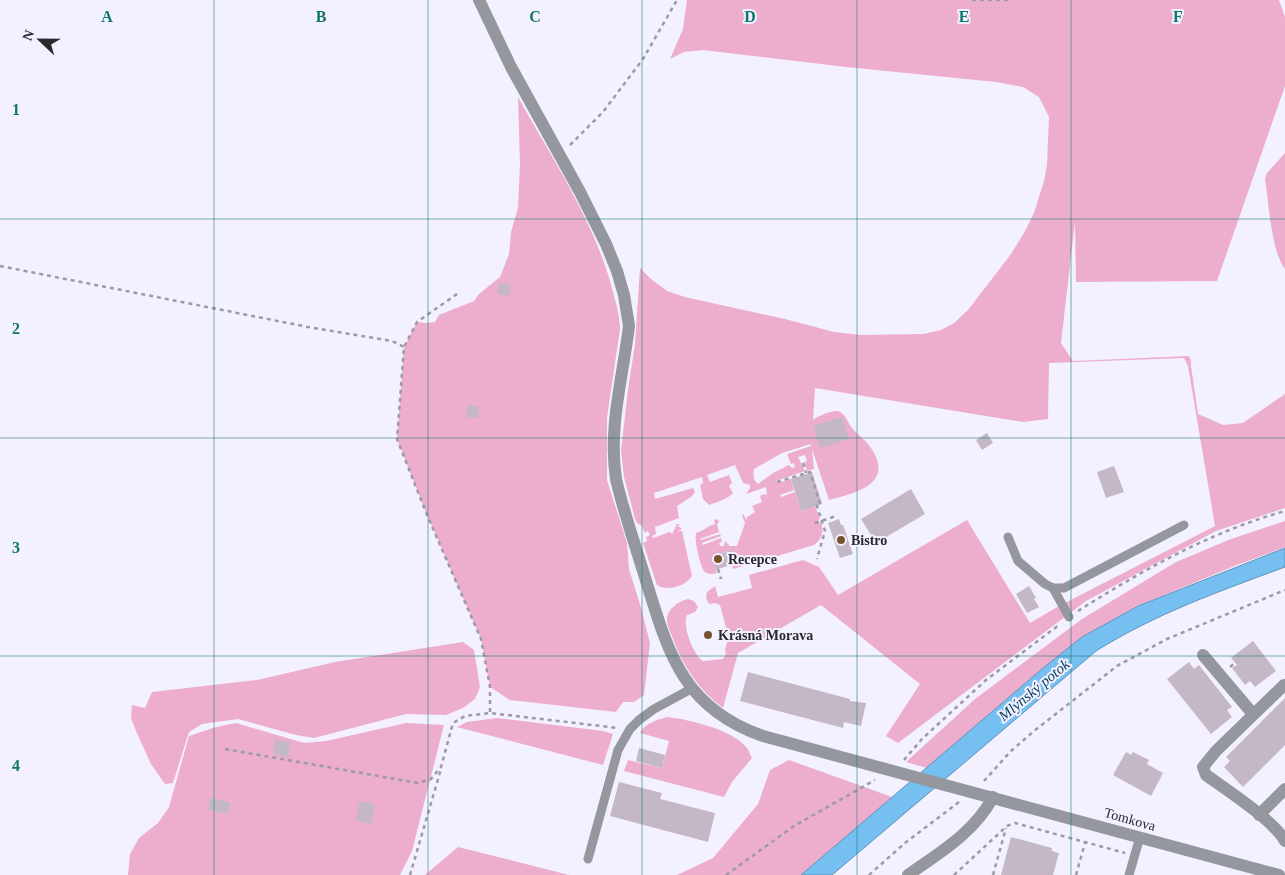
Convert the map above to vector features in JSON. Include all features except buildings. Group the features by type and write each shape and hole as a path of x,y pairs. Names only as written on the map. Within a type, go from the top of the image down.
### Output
{"street":[{"name":"Tomkova","path":"479,0 511,67 559,153 606,244 624,296 628,326 615,430 614,460 616,479 665,640 677,666 691,688 715,712 745,729 771,738 956,787 976,789 993,797 1279,875"},
{"path":"1203,655 1253,714"},
{"path":"1284,685 1209,758 1203,767 1206,775 1259,815 1278,831 1285,841"},
{"path":"1259,815 1285,789"},
{"path":"908,875 950,845 972,826 984,812 993,797"}],"lane":[{"path":"1008,537 1018,562 1045,584 1053,588 1064,588 1184,525"},
{"path":"1053,588 1069,617"},
{"path":"588,859 618,750 630,729 654,709 691,688"},
{"path":"1129,875 1140,837"}],"path":[{"path":"559,153 573,143 603,112 644,58 677,0"},
{"path":"972,0 1010,0"},
{"path":"0,266 308,328 392,341 404,347"},
{"path":"457,294 417,322 404,347 397,439 427,515 481,639 490,687 490,714"},
{"path":"803,462 806,473"},
{"path":"777,482 810,472 820,503 816,504 825,535 817,559"},
{"path":"1280,512 1285,511"},
{"path":"815,523 836,516"},
{"path":"718,569 721,579"},
{"path":"976,789 1034,731 1094,682 1117,666 1174,636 1285,590"},
{"path":"410,875 453,723 465,716 490,714 630,729"},
{"path":"225,749 418,783 431,779 441,767"},
{"path":"726,875 794,826 895,771"},
{"path":"868,875 905,843 961,800"},
{"path":"954,875 1007,826 1015,823 1129,854"},
{"path":"1076,875 1090,823"},
{"path":"993,875 1007,826"}],"shaded area":[{"path":"687,0 1279,0 1285,17 1285,86 1217,281 1076,282 1075,222 1061,343 1073,361 1189,356 1198,414 1223,425 1243,423 1285,394 1285,508 1216,531 1086,601 898,743 886,736 920,684 821,605 738,653 723,708 714,701 687,668 677,649 667,620 669,612 677,604 688,599 694,601 698,607 695,612 687,615 686,620 687,632 692,646 703,661 723,659 726,654 727,639 720,605 715,603 709,604 706,598 707,592 715,586 718,597 752,588 749,575 803,560 819,567 838,595 967,520 1030,623 1059,606 1215,526 1188,366 1184,358 1049,363 1048,419 1023,422 815,388 813,420 831,412 840,412 871,448 877,460 878,470 875,478 869,485 860,490 829,500 812,449 814,469 807,471 804,462 807,461 805,455 798,457 805,471 776,481 777,483 791,479 794,490 780,495 781,497 795,492 801,511 815,506 822,529 822,535 819,540 814,545 733,569 732,565 735,563 731,550 711,557 717,573 712,574 705,572 701,565 696,533 715,524 714,520 718,519 719,532 700,539 720,534 721,536 702,543 703,545 721,538 720,546 724,546 725,541 730,546 737,546 745,523 742,515 747,520 747,517 755,512 752,506 762,502 760,496 767,495 766,487 746,494 750,485 743,483 735,465 707,475 710,482 729,475 732,483 729,486 733,493 725,499 709,505 703,499 700,485 703,483 702,477 654,493 655,499 693,488 695,492 677,506 679,518 655,527 656,534 652,536 653,538 670,532 672,534 677,524 680,524 678,526 682,529 678,531 682,531 692,576 685,583 676,587 666,588 657,585 643,543 647,541 646,537 650,535 648,531 645,533 642,526 635,519 624,477 621,451 635,344 640,268 667,291 685,297 834,332 861,335 924,334 941,330 954,323 968,310 1011,254 1034,213 1047,165 1049,117 1039,97 1023,87 996,82 703,50 684,52 670,59 683,29","holes":["811,444 811,446 787,454 791,464 794,463 795,467 792,468 789,465 773,473 758,484 755,481 754,469 782,453"]},
{"path":"518,97 584,216 605,266 618,310 620,329 607,418 607,480 627,543 629,569 650,643 644,695 634,702 623,702 616,712 510,700 490,687 481,639 427,515 397,439 404,347 417,322 435,322 439,315 474,301 479,294 500,277 509,254 511,232 518,208 520,165"},
{"path":"1285,153 1285,269 1280,261 1271,226 1265,179 1267,173"},
{"path":"1285,521 1285,547 1137,606 1082,637 927,768 906,762 975,699 1082,619 1176,562 1231,539"},
{"path":"463,642 474,650 480,687 475,699 463,708 446,715 406,714 314,738 238,719 202,724 189,732 173,783 165,784 151,764 131,718 132,705 145,708 152,692 257,680 335,662"},
{"path":"667,717 710,726 732,736 748,749 752,758 732,782 724,797 624,771 628,760 662,768 669,741 640,733 648,724"},
{"path":"497,718 603,731 613,734 603,765 457,727 467,722"},
{"path":"236,723 304,743 326,741 406,723 444,725 412,851 400,875 128,875 130,854 139,838 158,823 169,807 189,736"},
{"path":"789,760 892,797 801,875 677,875 713,858 758,804 770,770"},
{"path":"458,847 569,875 425,875"}],"water":[{"name":"Mlýnský potok","path":"1285,548 1285,567 1165,614 1096,651 832,875 801,875 1082,637 1138,606"}],"place":[{"name":"Bistro","path":"841,540"},
{"name":"Recepce","path":"718,559"},
{"name":"Krásná Morava","path":"708,635"}]}
